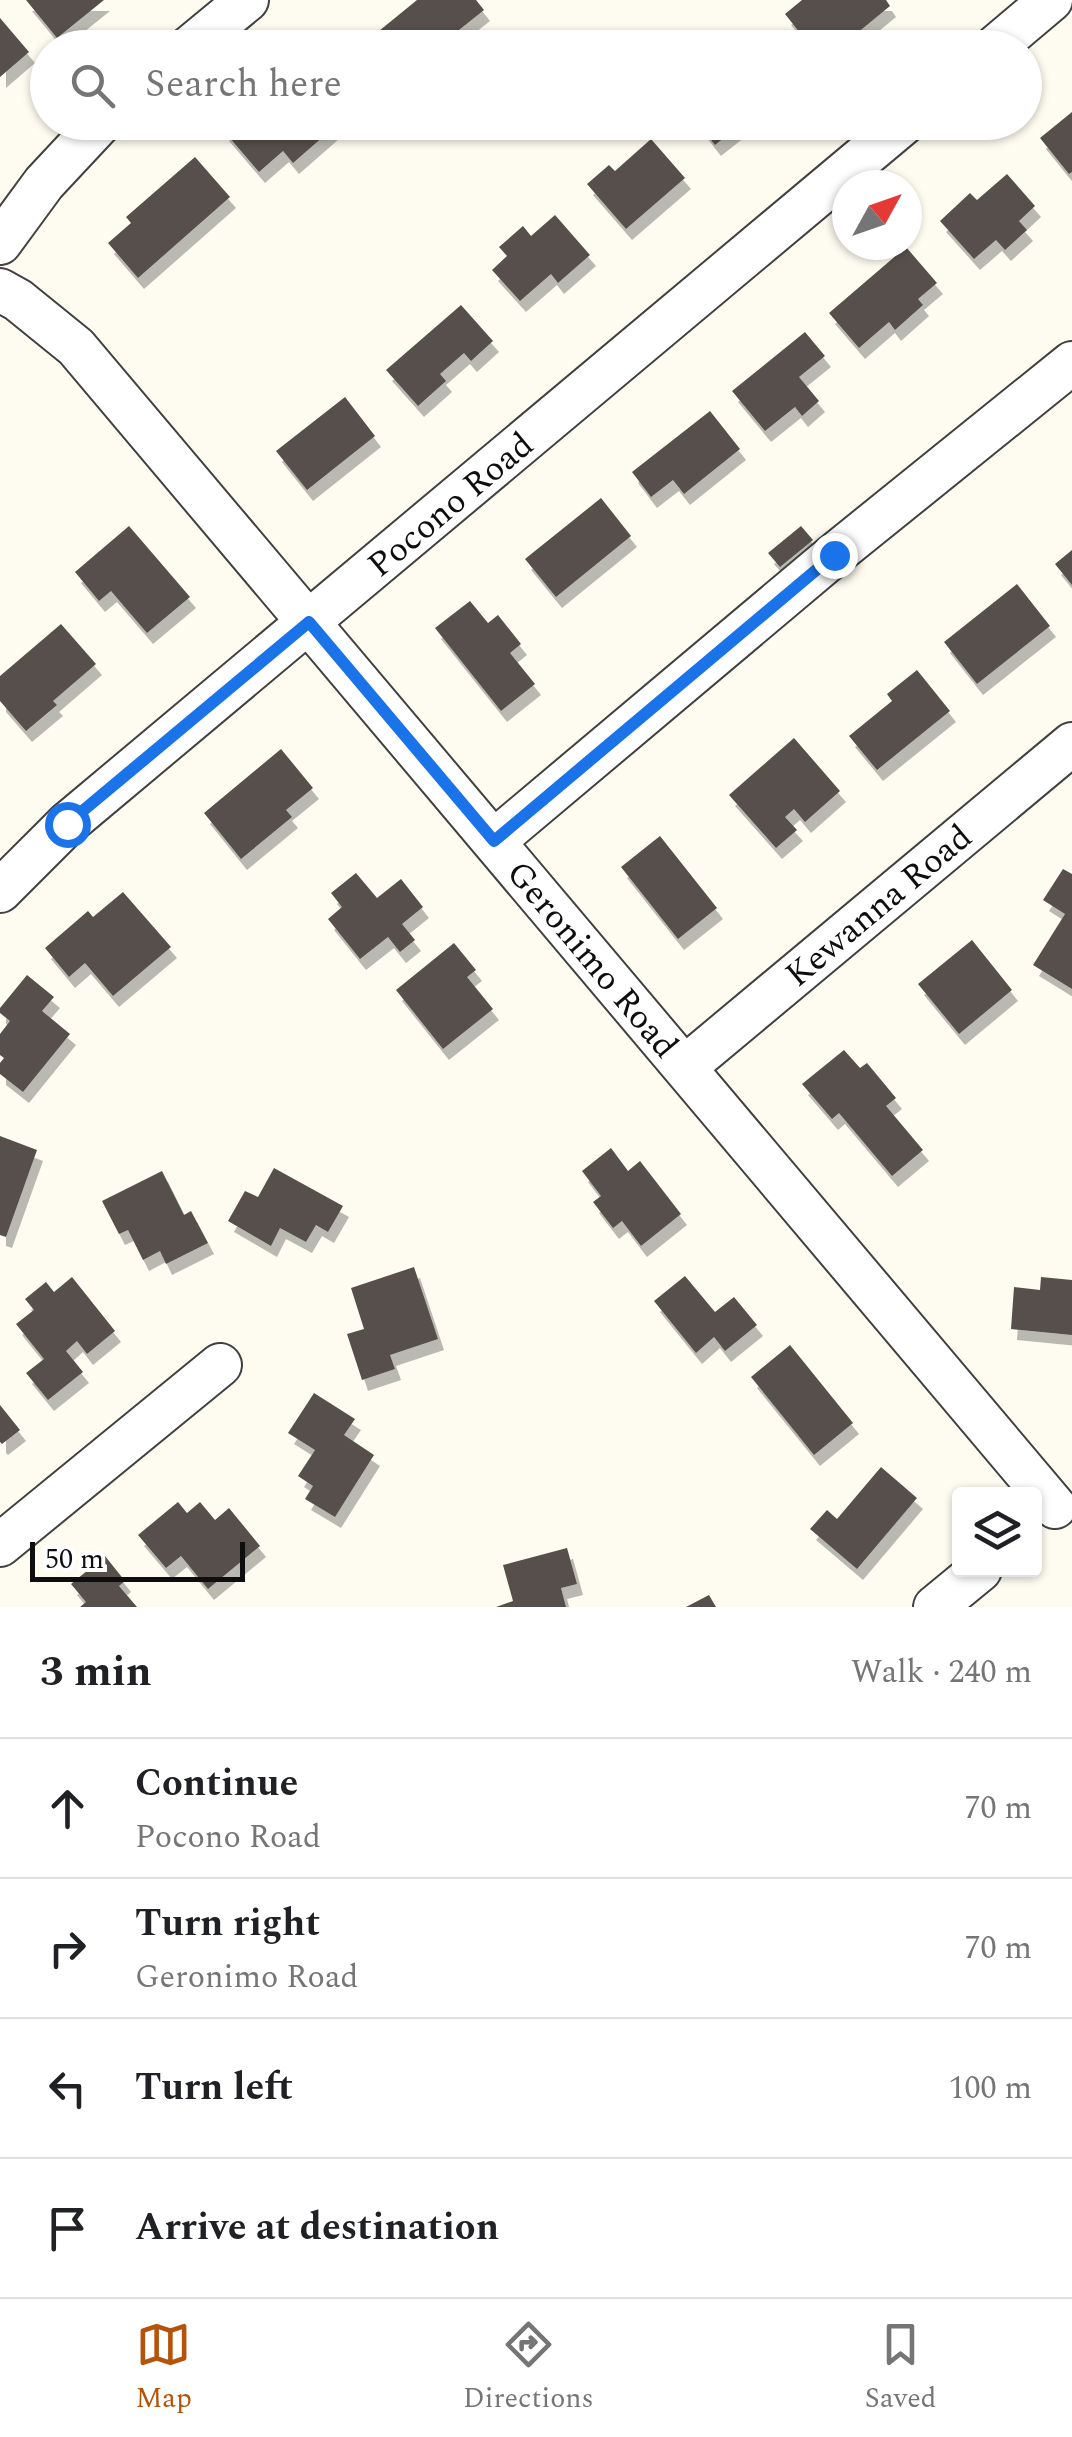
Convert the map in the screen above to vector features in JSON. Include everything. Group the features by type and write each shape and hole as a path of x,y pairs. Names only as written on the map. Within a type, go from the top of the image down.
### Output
{"street":[{"path":"211,30 247,0"},
{"path":"1015,30 1050,0"},
{"path":"0,243 44,183 84,140"},
{"name":"Pocono Road","path":"0,890 67,824 883,140"},
{"name":"Geronimo Road","path":"0,290 76,347 1054,1508"},
{"path":"494,841 834,555 1072,363"},
{"name":"Kewanna Road","path":"684,1066 1072,744"},
{"path":"0,1546 220,1365"},
{"path":"935,1607 971,1577"}],"building":[{"path":"26,0 104,0 67,30 50,30"},
{"path":"417,0 476,0 484,10 459,30 380,30"},
{"path":"802,0 886,0 890,6 861,30 798,30 785,14"},
{"path":"0,18 29,52 0,77"},
{"path":"1072,112 1072,172 1069,174 1042,136"},
{"path":"232,140 319,140 293,163 283,151 259,172"},
{"path":"652,140 685,178 626,229 587,184 609,165 615,171"},
{"path":"195,157 230,197 138,278 108,243 131,223 126,217"},
{"path":"1007,174 1035,206 1019,221 1027,230 1005,250 996,240 974,259 940,221 970,193 977,200"},
{"path":"555,215 590,255 558,283 551,274 520,301 492,270 507,256 499,247 523,226 531,236"},
{"path":"891,260 917,260 937,283 918,299 923,305 895,330 889,322 859,348 829,313"},
{"path":"461,305 493,341 471,361 464,353 440,374 446,381 418,406 386,370"},
{"path":"805,332 825,356 799,377 819,401 802,416 795,407 765,431 732,391"},
{"path":"345,397 375,436 307,490 276,451"},
{"path":"710,411 740,449 684,494 673,480 651,497 632,472"},
{"path":"601,498 631,536 556,597 525,559"},
{"path":"129,526 190,597 147,633 111,591 99,601 75,572"},
{"path":"801,526 813,540 780,567 768,553"},
{"path":"1072,550 1072,585 1055,564"},
{"path":"1017,584 1050,626 977,684 944,642"},
{"path":"470,601 488,623 498,615 521,644 510,653 535,684 501,711 435,628"},
{"path":"61,624 96,664 53,701 57,705 26,731 0,701 0,676"},
{"path":"917,670 950,711 877,770 849,736 892,701 887,694"},
{"path":"794,738 840,791 805,822 794,809 785,817 797,830 776,848 729,795"},
{"path":"281,749 313,788 286,810 292,817 241,859 204,813"},
{"path":"660,836 717,908 678,939 621,867"},
{"path":"1063,869 1072,874 1072,989 1033,965 1065,914 1043,900"},
{"path":"356,873 377,898 401,879 423,907 402,924 415,940 400,952 388,937 360,959 328,919 342,907 331,893"},
{"path":"123,892 171,947 113,996 85,963 69,977 45,948 88,911 93,917"},
{"path":"972,940 1012,990 959,1034 918,984"},
{"path":"454,943 476,970 467,977 493,1009 443,1049 396,990"},
{"path":"27,975 54,997 42,1011 70,1034 23,1092 0,1074 4,1058 0,1055 0,1034 10,1021 0,1013 0,1008"},
{"path":"844,1050 860,1068 867,1063 896,1098 886,1106 923,1150 892,1176 839,1113 832,1119 802,1084"},
{"path":"0,1136 37,1150 6,1237 0,1235"},
{"path":"611,1148 628,1171 640,1161 681,1214 641,1246 622,1221 613,1228 593,1202 601,1196 582,1171"},
{"path":"274,1168 343,1206 328,1232 316,1225 306,1242 280,1228 271,1246 228,1221 245,1191 258,1197"},
{"path":"162,1171 184,1215 191,1211 208,1243 166,1264 160,1251 143,1260 128,1230 119,1234 102,1201"},
{"path":"414,1267 438,1339 390,1355 395,1369 362,1380 347,1334 364,1329 351,1288"},
{"path":"685,1276 715,1312 734,1297 757,1325 725,1351 714,1337 696,1353 654,1301"},
{"path":"72,1277 115,1331 87,1354 77,1341 66,1351 83,1372 48,1400 26,1373 44,1359 16,1324 34,1310 25,1299 46,1282 54,1292"},
{"path":"1041,1277 1072,1280 1072,1335 1011,1329 1014,1287 1040,1290"},
{"path":"790,1345 853,1423 814,1455 751,1377"},
{"path":"314,1393 355,1419 344,1435 374,1455 335,1517 305,1499 313,1486 298,1476 315,1450 288,1433"},
{"path":"0,1405 20,1430 2,1444 0,1442"},
{"path":"881,1467 917,1498 857,1569 810,1529 827,1510 837,1519"},
{"path":"178,1502 187,1513 200,1502 215,1520 229,1508 260,1546 208,1589 181,1556 166,1568 138,1535"},
{"path":"567,1548 577,1584 561,1588 566,1607 496,1607 513,1601 503,1565"},
{"path":"105,1556 125,1581 119,1586 137,1607 80,1607 86,1602 71,1584"},
{"path":"709,1595 716,1607 686,1607"}],"route":[{"path":"67,824 309,622 494,841 834,555"}]}
